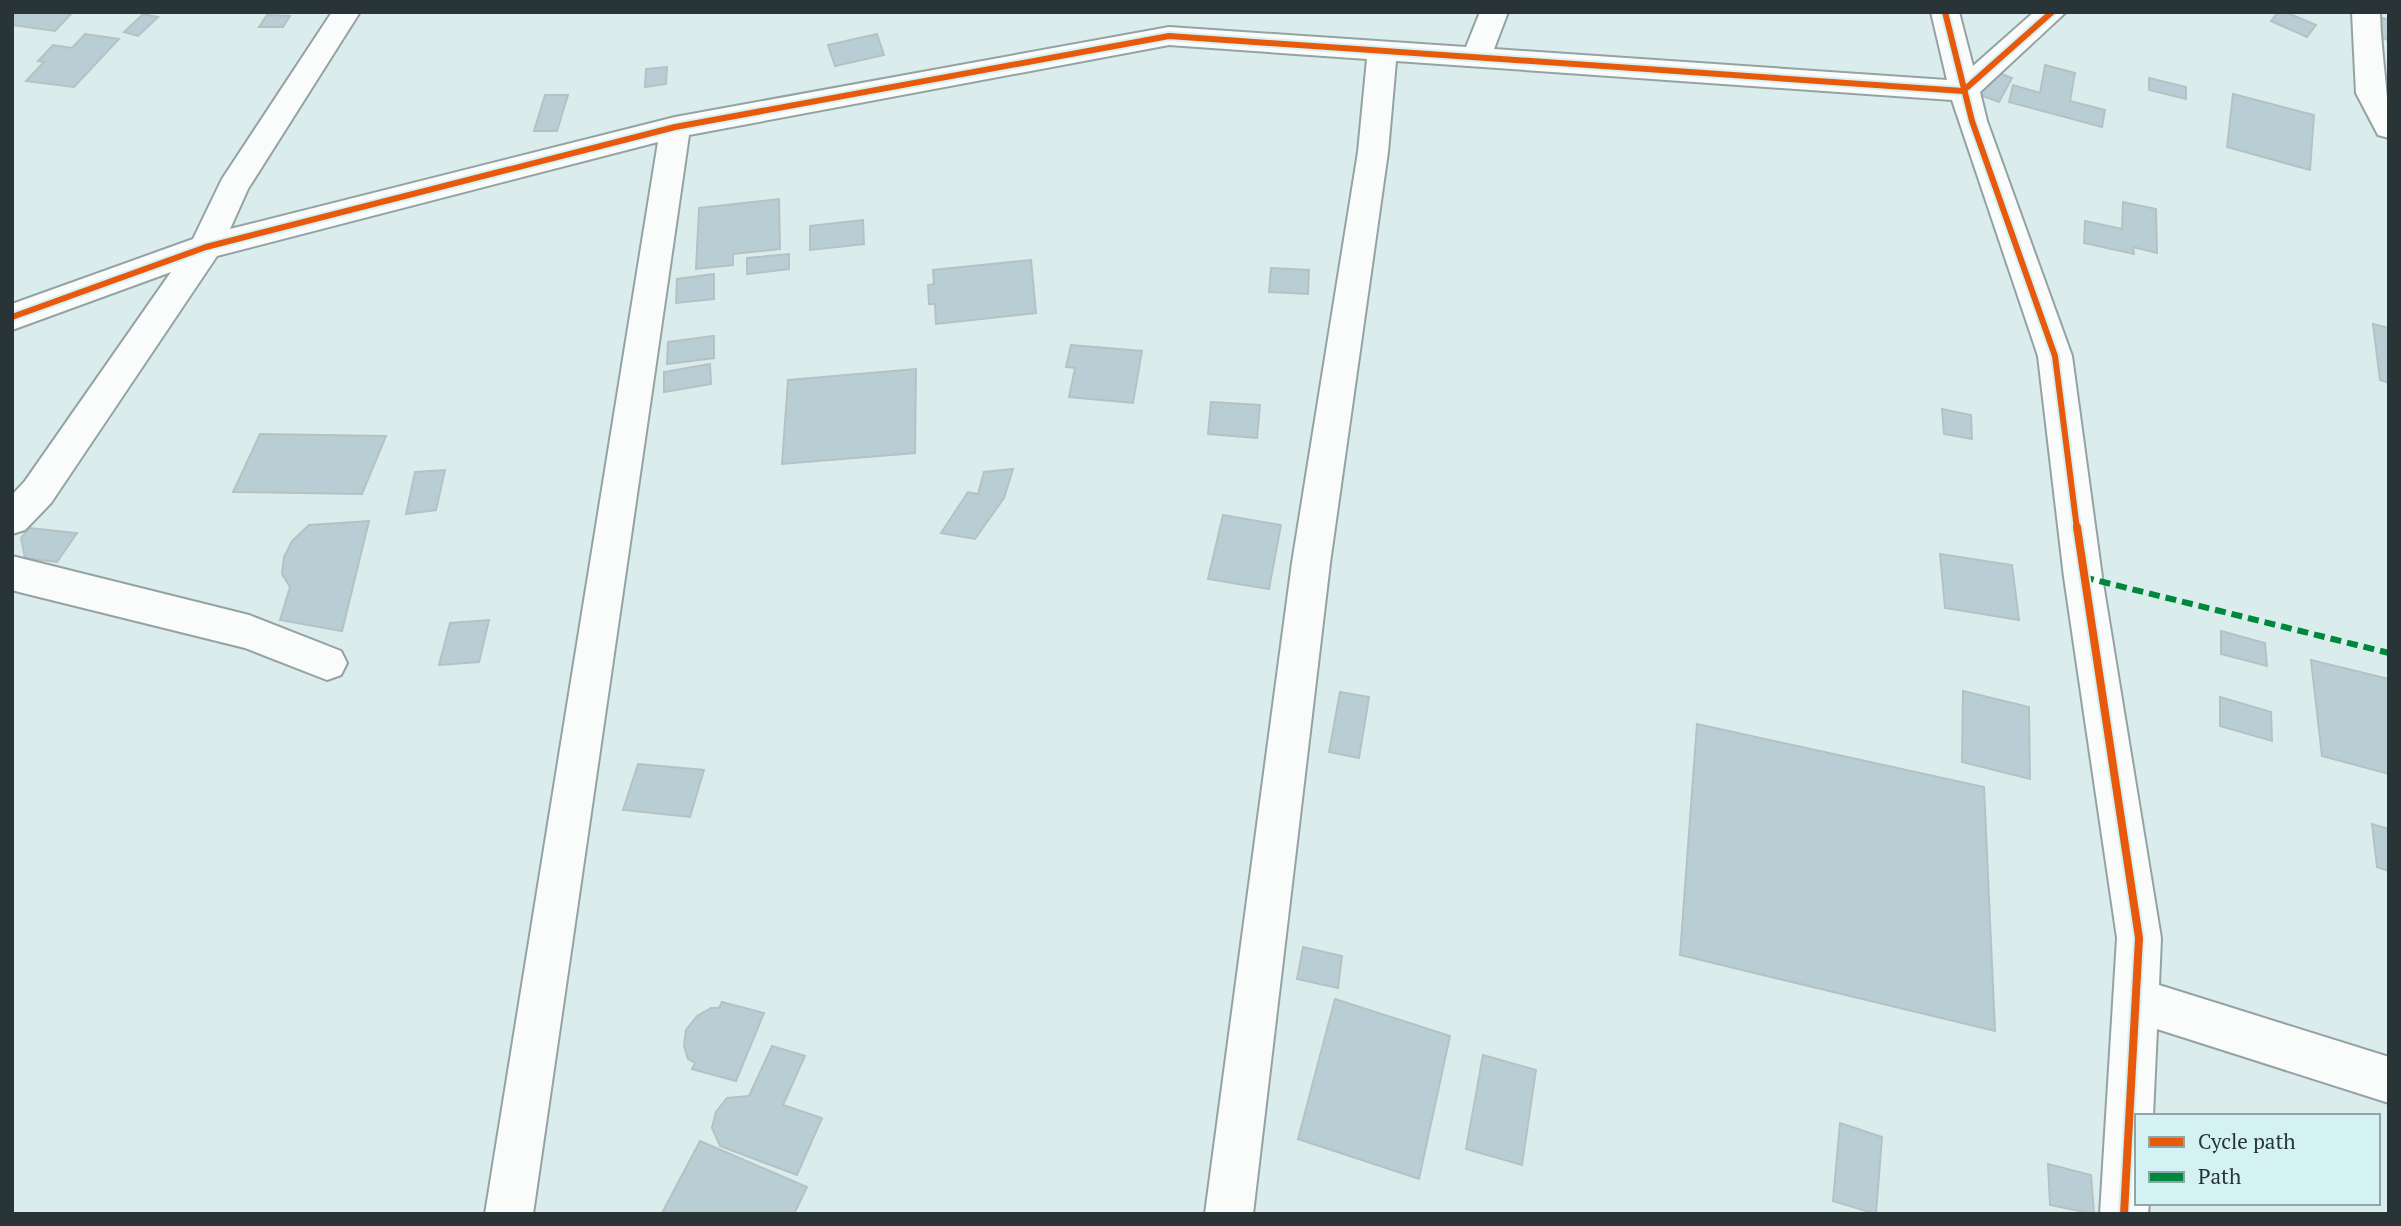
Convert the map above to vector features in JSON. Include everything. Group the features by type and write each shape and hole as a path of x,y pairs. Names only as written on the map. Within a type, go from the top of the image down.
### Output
{"street":[{"path":"12,519 38,492 206,247 233,187 346,12"},
{"path":"1476,59 1494,12"},
{"path":"1944,12 1972,121 2055,356 2083,577 2139,939 2124,1214"},
{"path":"12,317 206,247 675,127 1169,36 1964,91 2052,12"},
{"path":"2366,12 2378,66 2371,93 2389,128"},
{"path":"1229,1214 1311,563 1373,152 1382,51"},
{"path":"509,1214 675,127"},
{"path":"12,572 248,632 327,663"},
{"path":"2136,1000 2389,1080"}],"building":[{"path":"12,12 73,12 55,31 12,25"},
{"path":"2278,12 2285,12 2316,25 2307,37 2271,21"},
{"path":"143,14 158,17 138,36 124,32"},
{"path":"267,15 290,16 283,27 259,27"},
{"path":"2383,18 2389,20 2389,40 2377,36"},
{"path":"85,34 119,39 74,87 26,81 44,62 38,61 53,45 72,48"},
{"path":"877,34 884,55 835,66 828,45"},
{"path":"2045,65 2075,73 2070,101 2105,110 2102,127 2009,102 2013,85 2040,93"},
{"path":"667,67 666,84 645,87 646,69"},
{"path":"1994,71 2012,78 1999,102 1980,95"},
{"path":"2149,78 2186,87 2186,99 2149,90"},
{"path":"2233,94 2314,115 2310,170 2227,147"},
{"path":"545,95 568,95 557,131 534,131"},
{"path":"779,199 780,249 733,254 733,265 696,269 699,208"},
{"path":"2123,202 2156,209 2157,253 2133,247 2134,254 2084,243 2085,221 2122,229"},
{"path":"863,220 864,244 810,250 810,226"},
{"path":"789,254 789,269 747,274 747,258"},
{"path":"1031,260 1036,313 936,324 935,304 929,304 928,285 934,284 933,270"},
{"path":"1271,268 1309,270 1308,294 1269,292"},
{"path":"714,274 714,299 676,303 677,279"},
{"path":"2373,324 2389,328 2389,383 2380,380"},
{"path":"714,336 714,358 667,364 668,342"},
{"path":"1071,345 1142,351 1133,403 1069,397 1075,368 1066,367"},
{"path":"710,364 711,384 664,392 664,372"},
{"path":"916,369 915,453 782,464 788,380"},
{"path":"1211,402 1260,405 1257,438 1208,434"},
{"path":"1942,409 1971,415 1972,439 1944,434"},
{"path":"260,434 386,436 362,494 233,492"},
{"path":"1013,469 1004,498 975,539 941,533 968,492 978,494 984,472"},
{"path":"445,470 436,510 406,514 415,472"},
{"path":"1223,515 1281,525 1269,589 1208,579"},
{"path":"369,521 342,631 280,620 290,587 282,574 284,557 292,541 309,525"},
{"path":"29,528 77,533 57,562 25,558 21,538"},
{"path":"1940,554 2012,565 2019,620 1945,608"},
{"path":"489,620 479,662 439,665 450,623"},
{"path":"2221,631 2265,643 2267,666 2221,654"},
{"path":"2311,660 2389,679 2389,774 2322,756"},
{"path":"1963,691 2029,707 2030,779 1962,762"},
{"path":"1340,692 1369,697 1359,758 1329,752"},
{"path":"2220,697 2271,712 2272,741 2220,726"},
{"path":"1697,724 1984,787 1995,1031 1680,955"},
{"path":"638,764 704,770 690,817 623,810"},
{"path":"2372,824 2389,829 2389,871 2377,867"},
{"path":"1303,947 1342,956 1338,988 1297,979"},
{"path":"1335,999 1450,1036 1419,1179 1298,1139"},
{"path":"722,1002 764,1013 736,1081 692,1069 695,1063 688,1059 684,1046 686,1030 697,1016 711,1008 719,1008"},
{"path":"772,1046 805,1056 783,1105 822,1118 797,1175 720,1146 712,1128 716,1112 727,1098 749,1096"},
{"path":"1483,1055 1536,1070 1522,1165 1466,1149"},
{"path":"1840,1123 1882,1137 1876,1214 1833,1201"},
{"path":"700,1141 807,1187 794,1214 670,1214 663,1211"},
{"path":"2048,1164 2091,1175 2094,1214 2050,1205"}],"marked path":[{"path":"2083,577 2389,653"}],"cycle path":[{"path":"1945,12 1972,121 2055,356 2083,577 2139,938 2124,1214"},
{"path":"12,317 206,247 675,127 1169,36 1963,91 2052,12"}]}
